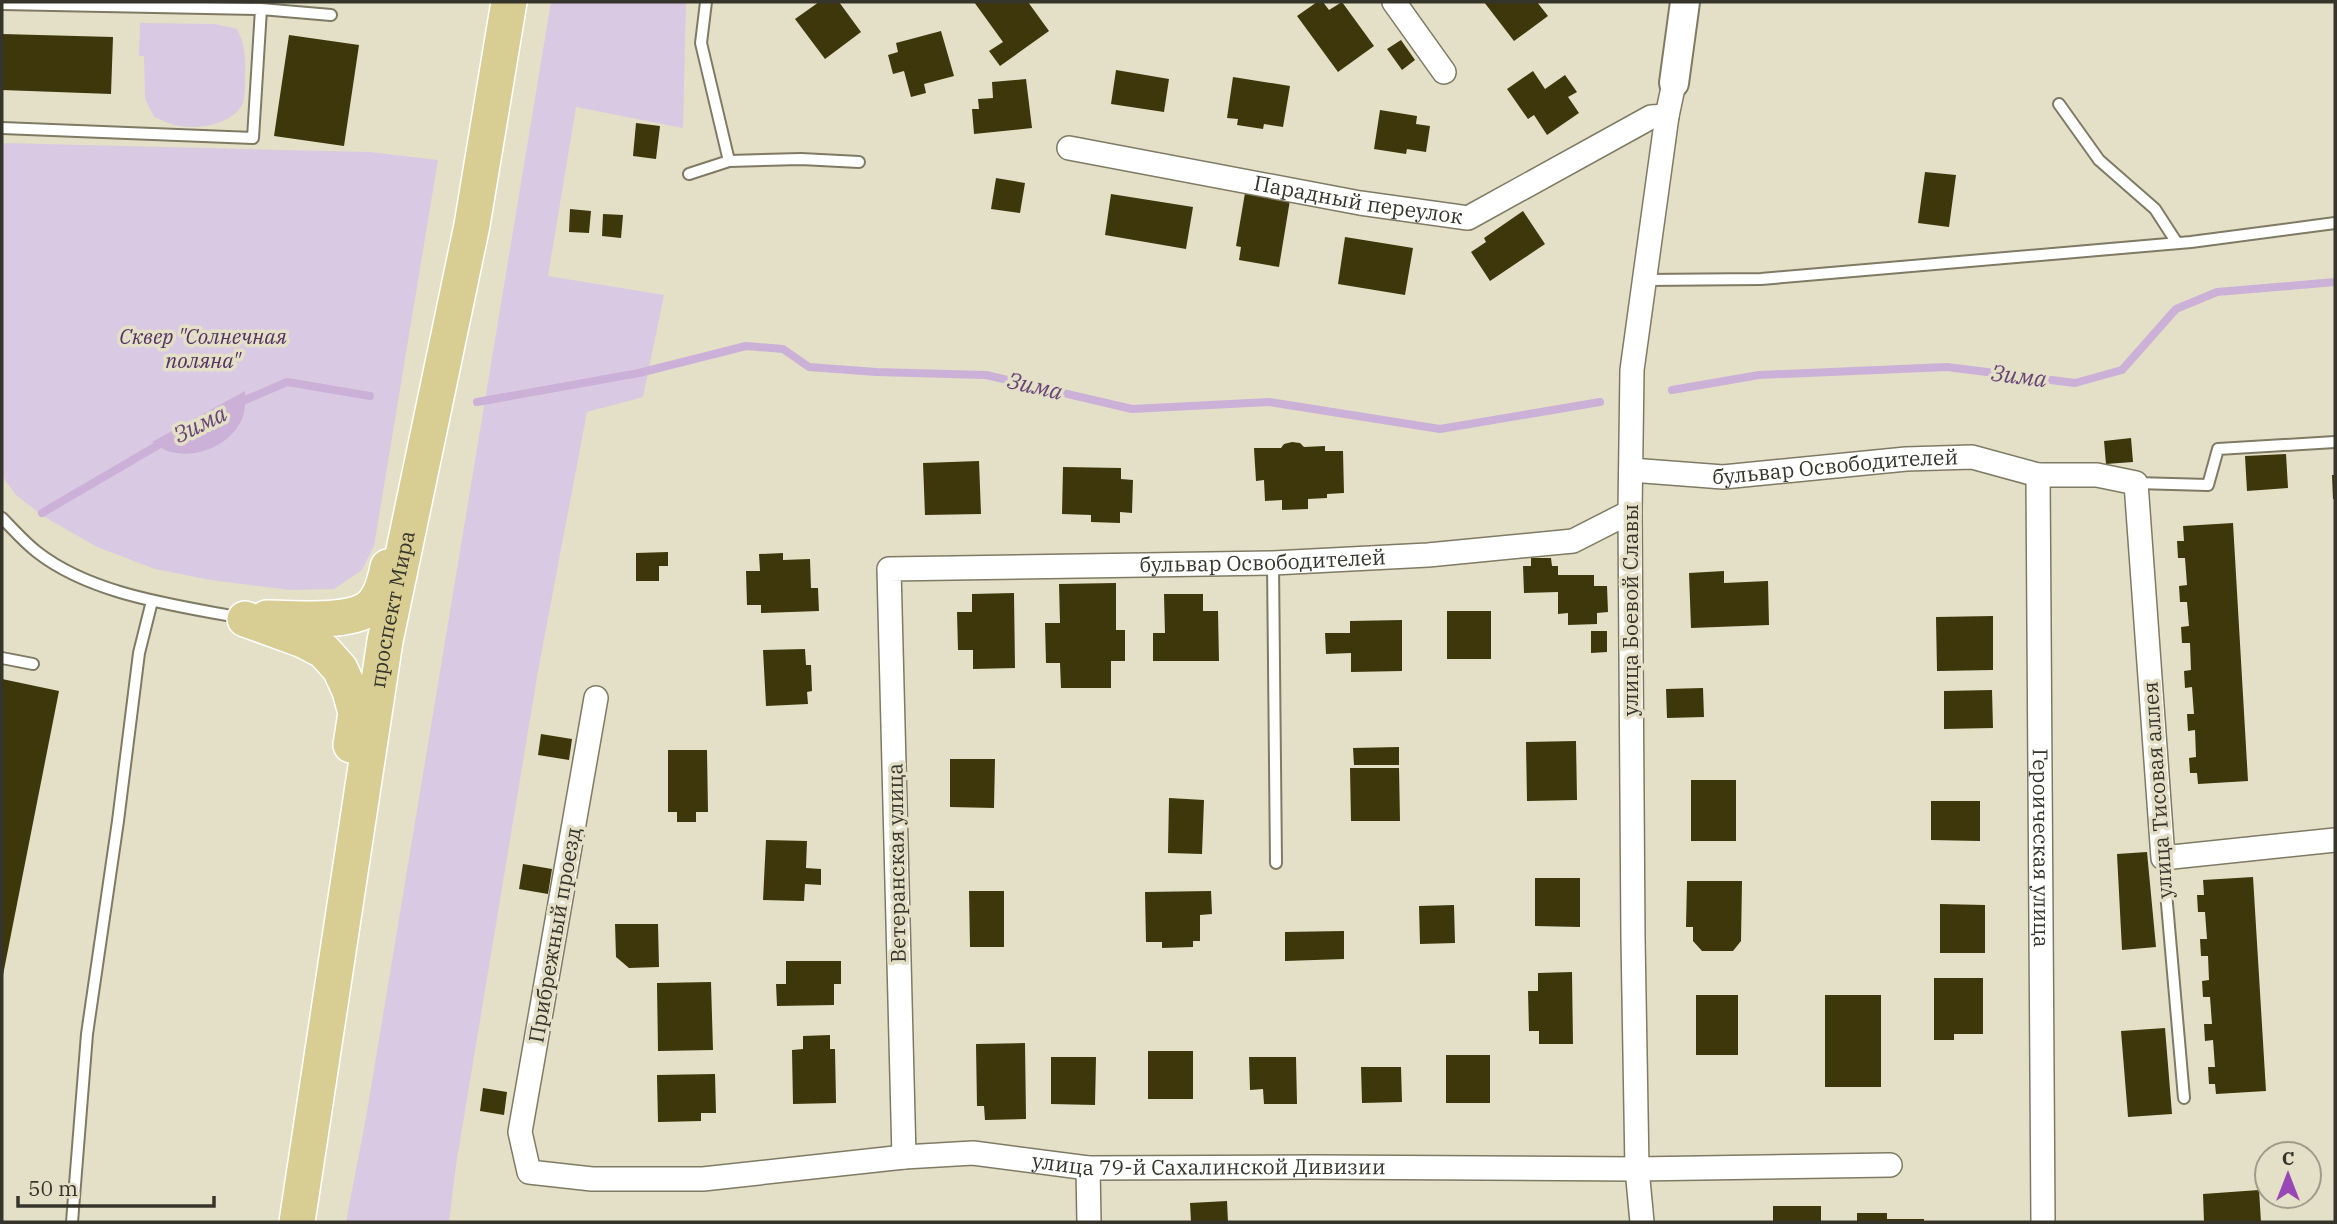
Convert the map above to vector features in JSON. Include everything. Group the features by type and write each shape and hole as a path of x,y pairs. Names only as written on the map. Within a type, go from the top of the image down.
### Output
{"main road":[{"name":"проспект Мира","path":"297,1222 385,641 472,225 509,2"},
{"path":"245,619 329,619 348,617 367,610 385,582 401,499 425,451"},
{"path":"245,619 385,641"},
{"path":"245,619 303,640 324,651 340,669 350,691 356,713 338,834 348,888"}],"street":[{"path":"1394,2 1444,72"},
{"name":"улица Боевой Славы","path":"1642,1222 1637,1169 1633,938 1630,512 1632,370 1685,2"},
{"name":"Парадный переулок","path":"1069,148 1360,203 1468,218 1651,117 1667,116"},
{"name":"бульвар Освободителей","path":"1631,470 1723,477 1906,459 1972,457 2038,475 2096,475 2136,483"},
{"name":"Героическая улица","path":"2038,475 2043,1222"},
{"name":"улица Тисовая аллея","path":"2136,483 2163,858"},
{"name":"бульвар Освободителей","path":"890,569 1273,563 1428,555 1573,541 1630,512"},
{"name":"Ветеранская улица","path":"890,569 904,1157"},
{"name":"Прибрежный проезд","path":"529,1172 520,1132 596,698"},
{"path":"2163,858 2335,839"},
{"name":"улица 79-й Сахалинской Дивизии","path":"529,1172 592,1179 703,1179 904,1157 973,1153 1088,1168 1637,1169 1890,1165"},
{"path":"1088,1168 1089,1222"}],"lane":[{"path":"706,2 701,43 729,161"},
{"path":"2,4 261,9 331,15"},
{"path":"2,128 253,138 261,9"},
{"path":"2059,104 2099,160 2155,209 2177,243"},
{"path":"689,174 729,161 801,159 859,162"},
{"path":"1644,280 1760,279 2177,243 2335,223"},
{"path":"2136,483 2208,485 2218,449 2335,442"},
{"path":"2,517 37,552 71,572 152,601 245,619"},
{"path":"1273,563 1276,863"},
{"path":"72,1222 87,1034 139,653 152,601"},
{"path":"2,658 33,664"},
{"name":"улица Тисовая аллея","path":"2163,858 2183,1098"}],"green space":[{"path":"551,2 686,2 683,128 576,107 548,276 664,295 643,397 587,412 538,671 456,1165 449,1222 346,1222 367,1112"},
{"path":"140,23 215,24 237,29 245,63 245,93 240,108 219,123 201,127 174,125 154,117 145,99 144,56 139,56"},
{"name":"Сквер \"Солнечная поляна\"","path":"2,143 370,152 438,160 374,546 362,570 334,589 290,590 211,580 155,569 97,547 43,516 16,495 2,476"}],"water":[{"path":"245,391 245,408 237,428 213,448 182,454 152,442"}],"building":[{"path":"819,2 839,2 861,32 825,59 795,19"},
{"path":"974,2 1028,2 1049,31 1000,66 989,51 1003,42"},
{"path":"1317,2 1323,2 1329,10 1342,2 1374,46 1338,72 1297,16"},
{"path":"1484,2 1537,2 1548,16 1514,41"},
{"path":"941,31 954,76 924,84 926,93 911,97 904,71 893,74 888,55 898,52 896,43"},
{"path":"2,34 113,37 111,94 2,90"},
{"path":"289,35 359,45 344,146 274,136"},
{"path":"1401,40 1415,60 1402,70 1387,49"},
{"path":"1116,70 1169,79 1164,112 1111,104"},
{"path":"1533,71 1545,89 1565,75 1577,92 1568,97 1579,113 1547,135 1534,115 1528,119 1507,89"},
{"path":"1233,77 1290,86 1283,127 1264,124 1263,129 1237,125 1238,119 1227,118"},
{"path":"1026,79 1032,128 974,134 972,109 979,109 978,99 993,98 992,82"},
{"path":"1380,110 1417,116 1416,124 1430,126 1426,152 1407,149 1406,154 1374,149"},
{"path":"636,123 660,126 656,159 633,156"},
{"path":"1925,172 1956,175 1949,227 1918,223"},
{"path":"996,178 1025,183 1020,213 991,209"},
{"path":"1245,193 1290,200 1279,267 1239,260 1241,247 1236,246"},
{"path":"1111,194 1193,207 1186,249 1105,235"},
{"path":"570,209 591,211 589,233 569,232"},
{"path":"1523,211 1545,244 1490,281 1471,252 1486,242 1484,238"},
{"path":"603,214 623,215 621,238 602,236"},
{"path":"1345,237 1413,248 1405,295 1338,284"},
{"path":"2131,438 2133,462 2106,464 2104,441"},
{"path":"1292,442 1300,443 1304,447 1325,446 1325,451 1343,451 1344,493 1327,494 1327,498 1308,499 1308,509 1282,510 1282,500 1265,501 1264,480 1256,481 1254,448 1281,448"},
{"path":"2286,454 2288,488 2247,491 2245,456"},
{"path":"979,461 981,514 925,515 923,463"},
{"path":"1063,467 1121,468 1121,479 1133,480 1132,513 1120,512 1120,523 1091,522 1091,515 1062,514"},
{"path":"2332,475 2335,475 2335,499 2333,499"},
{"path":"2233,523 2248,781 2198,784 2197,773 2190,773 2189,758 2196,757 2195,730 2188,731 2187,714 2194,714 2192,687 2185,688 2184,671 2191,670 2190,643 2182,643 2181,627 2189,626 2187,602 2180,602 2179,586 2187,585 2185,558 2178,558 2177,541 2184,541 2183,526"},
{"path":"668,552 668,566 659,566 659,581 636,581 636,553"},
{"path":"783,553 783,560 810,559 811,588 818,588 819,611 761,613 761,605 747,605 746,571 760,571 759,554"},
{"path":"1531,558 1551,558 1552,566 1558,566 1558,575 1594,575 1594,586 1607,586 1608,612 1597,613 1597,624 1568,625 1568,613 1558,614 1558,592 1524,593 1523,566 1531,566"},
{"path":"1724,571 1724,583 1768,581 1769,625 1691,628 1689,573"},
{"path":"1116,583 1116,630 1125,630 1125,661 1111,661 1111,688 1061,688 1060,663 1046,663 1045,623 1060,623 1059,584"},
{"path":"1014,593 1015,668 973,669 973,650 958,650 957,612 972,612 972,594"},
{"path":"1164,594 1203,594 1203,611 1218,611 1219,661 1153,661 1153,633 1165,633"},
{"path":"1447,611 1491,611 1491,659 1447,659"},
{"path":"1993,616 1993,670 1937,671 1936,617"},
{"path":"1402,620 1402,671 1351,672 1351,653 1326,654 1325,633 1350,633 1350,621"},
{"path":"1591,631 1607,631 1607,652 1591,653"},
{"path":"805,649 806,665 811,665 812,691 807,692 808,704 766,706 763,650"},
{"path":"2,679 59,691 3,975 2,975"},
{"path":"1703,688 1704,717 1667,718 1666,689"},
{"path":"1992,690 1993,728 1944,729 1944,691"},
{"path":"541,734 572,739 569,760 538,755"},
{"path":"1576,741 1577,800 1527,801 1526,742"},
{"path":"1399,747 1399,765 1354,765 1353,748"},
{"path":"668,750 707,750 708,812 696,812 696,822 677,822 677,812 668,812"},
{"path":"950,759 995,759 994,808 950,807"},
{"path":"1350,768 1399,768 1400,821 1351,821"},
{"path":"1691,780 1736,780 1736,841 1691,841"},
{"path":"1169,798 1204,800 1202,854 1168,853"},
{"path":"1931,801 1980,801 1980,841 1931,840"},
{"path":"766,840 807,841 806,868 821,869 821,885 805,884 804,901 763,900"},
{"path":"2147,852 2156,947 2122,950 2117,854"},
{"path":"523,864 552,869 548,894 519,889"},
{"path":"2253,877 2266,1091 2216,1094 2215,1084 2209,1084 2208,1067 2215,1067 2213,1040 2205,1041 2204,1024 2212,1024 2210,997 2203,997 2202,981 2209,980 2208,956 2201,956 2200,939 2207,939 2205,912 2198,912 2197,895 2204,895 2203,880"},
{"path":"1535,878 1580,878 1580,927 1535,926"},
{"path":"1687,881 1742,881 1741,941 1733,951 1702,951 1693,941 1693,927 1686,927"},
{"path":"969,891 1004,891 1004,947 970,947"},
{"path":"1211,891 1212,914 1200,915 1200,941 1193,941 1193,947 1162,948 1162,942 1146,942 1145,892"},
{"path":"1940,904 1985,905 1985,953 1940,953"},
{"path":"1454,905 1455,943 1420,944 1419,906"},
{"path":"615,924 658,924 659,967 629,968 616,957"},
{"path":"1344,931 1344,959 1285,961 1285,932"},
{"path":"786,961 841,961 841,984 834,984 834,1005 777,1006 776,984 786,984"},
{"path":"1572,972 1573,1044 1539,1044 1539,1031 1529,1031 1528,991 1538,991 1538,973"},
{"path":"1934,978 1983,978 1983,1034 1954,1034 1954,1040 1934,1040"},
{"path":"711,982 713,1050 658,1051 657,983"},
{"path":"1696,995 1738,995 1738,1055 1696,1055"},
{"path":"1825,995 1881,995 1881,1087 1825,1087"},
{"path":"2165,1028 2172,1114 2128,1117 2121,1031"},
{"path":"830,1035 830,1049 835,1049 836,1103 793,1104 792,1050 803,1049 803,1036"},
{"path":"1025,1043 1026,1119 985,1120 984,1106 977,1106 976,1044"},
{"path":"1148,1051 1193,1051 1193,1099 1148,1099"},
{"path":"1446,1055 1490,1055 1490,1103 1446,1103"},
{"path":"1051,1057 1096,1057 1095,1105 1051,1104"},
{"path":"1249,1057 1296,1057 1297,1104 1264,1104 1263,1089 1250,1090"},
{"path":"1361,1067 1401,1067 1402,1102 1362,1103"},
{"path":"715,1074 716,1113 701,1113 701,1121 658,1122 657,1075"},
{"path":"483,1088 507,1092 504,1115 480,1111"},
{"path":"2253,1190 2253,1210 2260,1210 2261,1222 2204,1222 2203,1194"},
{"path":"1227,1201 1228,1222 1191,1222 1190,1203"},
{"path":"1773,1206 1821,1206 1821,1222 1773,1222"},
{"path":"1857,1213 1887,1213 1887,1219 1924,1219 1924,1222 1857,1222"}],"waterway":[{"name":"Зима","path":"1672,390 1759,375 1947,367 2075,383 2122,370 2176,309 2217,292 2335,282"},
{"name":"Зима","path":"477,402 639,373 746,346 783,349 809,367 986,375 1132,409 1269,402 1440,429 1600,402"},
{"name":"Зима","path":"236,404 287,382 370,396"},
{"name":"Зима","path":"42,513 165,441"}]}
